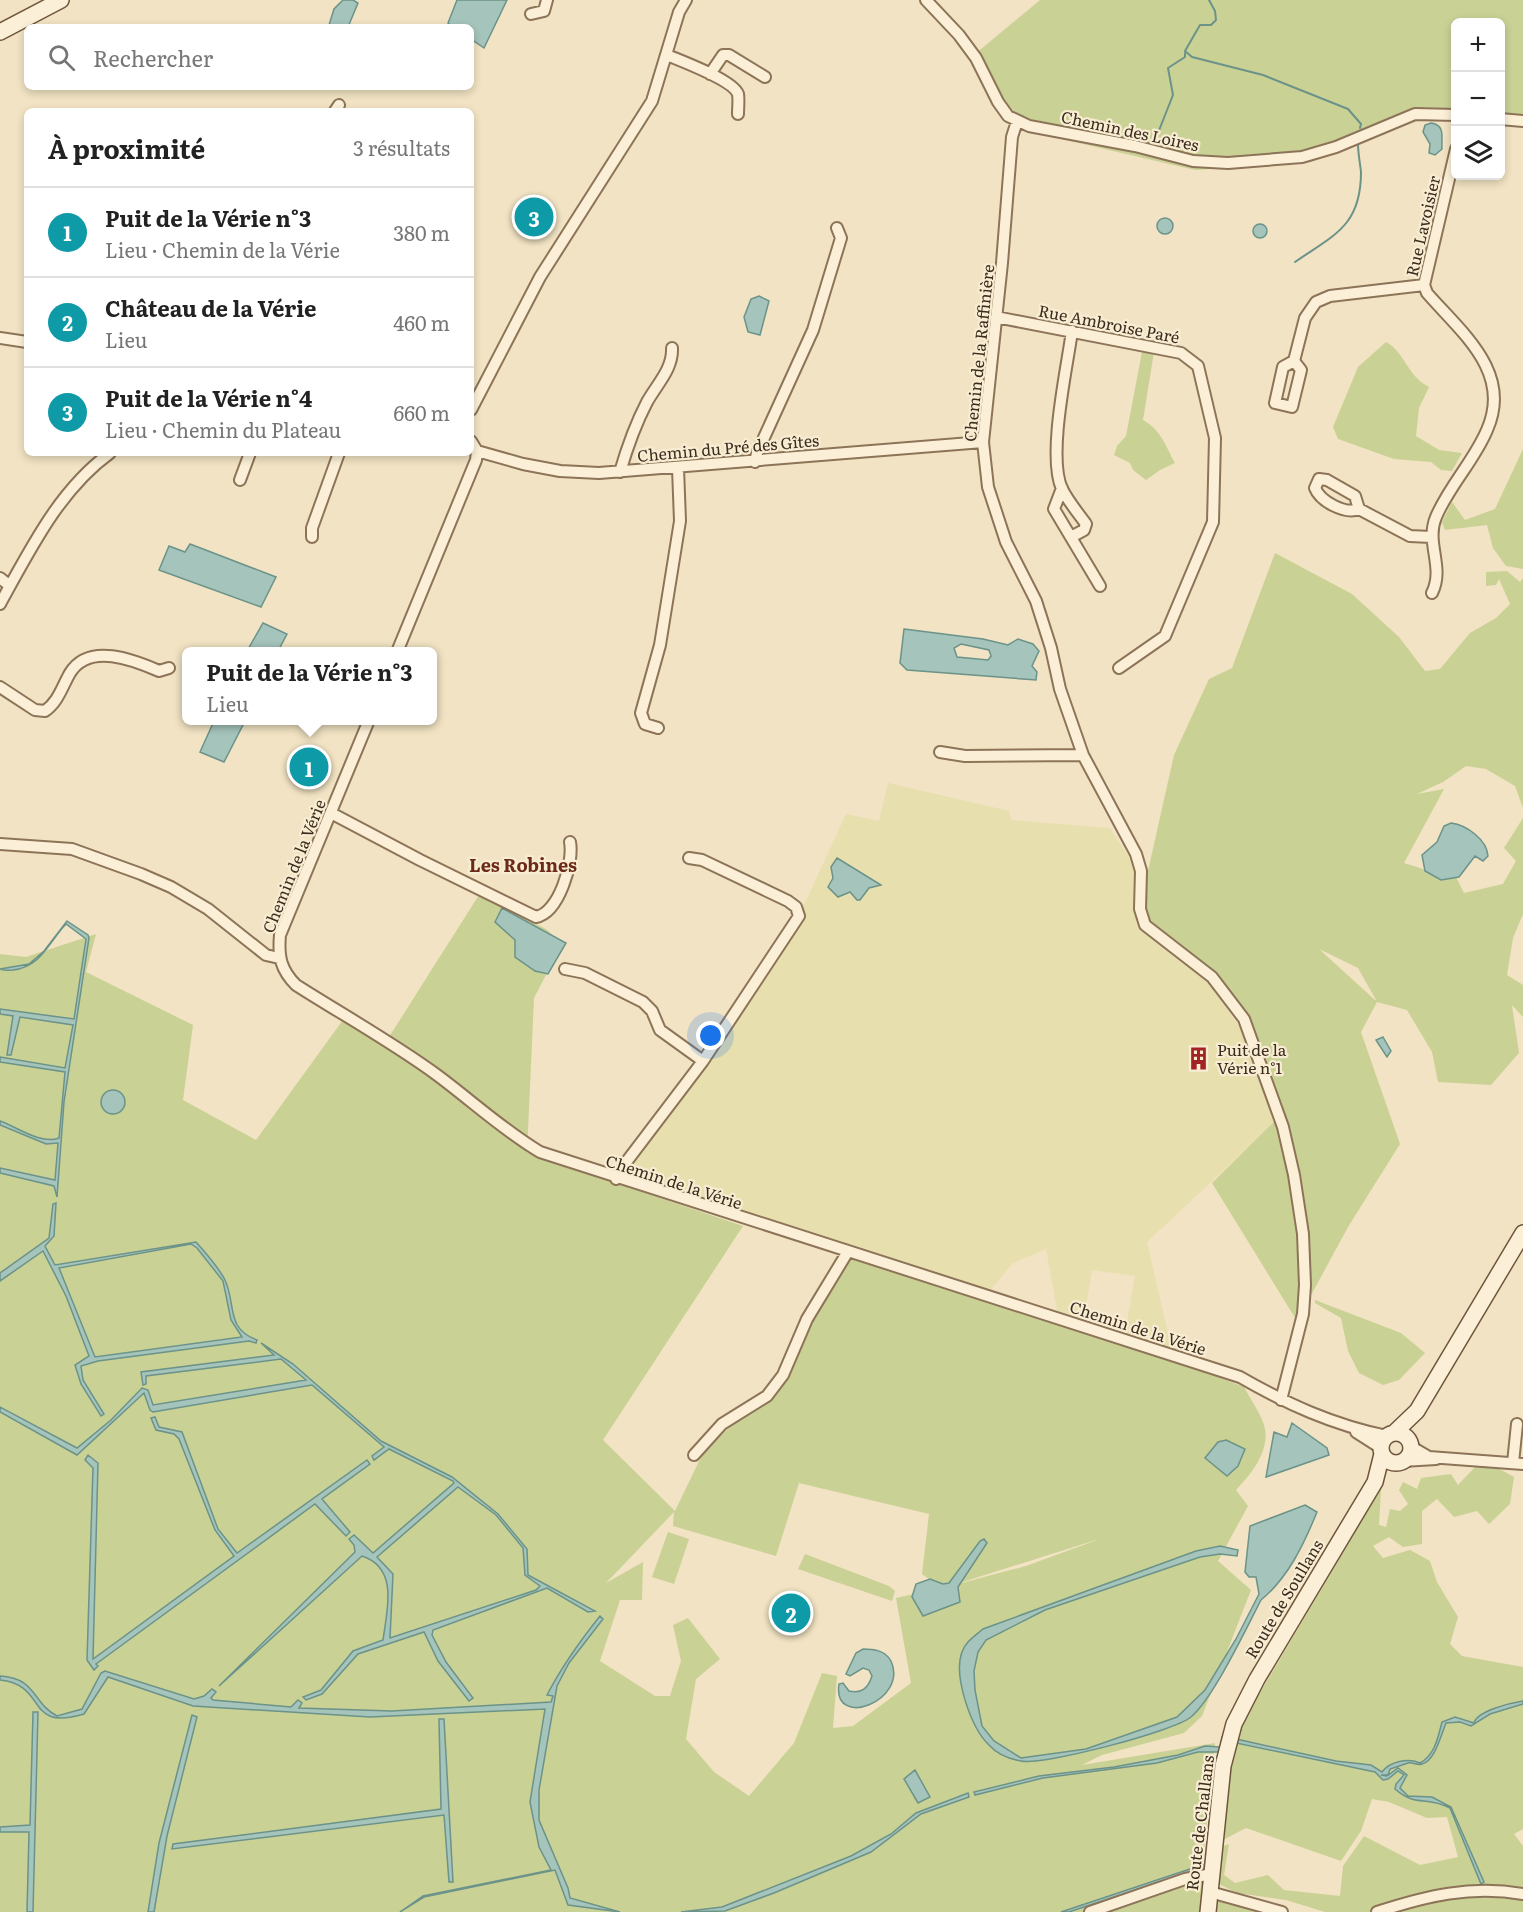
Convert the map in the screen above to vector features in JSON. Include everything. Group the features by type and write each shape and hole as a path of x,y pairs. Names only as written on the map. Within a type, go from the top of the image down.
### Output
{"main road":[{"path":"0,32 61,0"},
{"path":"1386,1443 1417,1411 1523,1233"},
{"path":"1386,1443 1389,1461 1400,1462 1409,1454 1417,1411"},
{"path":"1386,1443 1404,1436 1410,1444"},
{"name":"Route de Soullans","path":"1230,1738 1248,1696 1375,1482 1386,1443"},
{"name":"Route de Soullans","path":"1375,1482 1400,1462"},
{"name":"Route de Challans","path":"1208,1912 1223,1766 1230,1738"}],"street":[{"path":"531,14 544,11 547,0"},
{"path":"474,404 540,277 646,111 685,0"},
{"path":"926,0 959,35 976,58 998,102 1008,116 1017,122"},
{"path":"667,55 710,74 734,89 738,95 738,114"},
{"path":"710,74 723,55 729,56 765,77"},
{"name":"Chemin des Loires","path":"1017,122 1135,146 1193,161 1228,163 1302,157 1335,147 1415,114 1451,115"},
{"path":"1505,119 1523,121"},
{"name":"Chemin de la Raffinière","path":"1017,122 1012,137 983,442 988,487 1006,542 1036,601 1051,648 1060,689 1083,755 1136,854 1141,871 1140,909 1145,925 1212,977 1244,1019 1283,1126 1294,1174 1303,1234 1305,1285 1303,1314 1281,1400"},
{"name":"Rue Lavoisier","path":"1431,537 1436,518 1488,429 1493,404 1492,381 1484,358 1427,293 1424,285 1451,167"},
{"path":"755,462 813,330 841,238 837,228"},
{"path":"1294,361 1305,318 1316,302 1330,296 1424,285"},
{"name":"Rue Ambroise Paré","path":"996,317 1188,356 1201,372 1215,438 1215,503 1208,536 1165,636 1119,668"},
{"path":"1071,537 1084,530 1086,524 1062,488 1057,465 1057,441 1072,331"},
{"path":"0,338 24,342"},
{"path":"620,472 627,444 647,402 672,361 672,348"},
{"name":"Chemin du Pré des Gîtes","path":"474,446 523,464 560,471 620,472 983,442"},
{"path":"0,604 54,511 93,465 106,456"},
{"path":"240,480 249,456"},
{"path":"312,537 312,528 338,456"},
{"path":"399,647 470,456"},
{"path":"658,728 645,724 641,713 660,645 672,579 680,520 678,468"},
{"path":"1062,488 1054,508 1100,586"},
{"path":"1359,509 1410,536 1431,537 1437,556 1438,581 1432,593"},
{"path":"0,578 10,586"},
{"path":"0,687 35,710 45,711 53,706 71,671 79,663 90,659 123,656 159,671 169,668"},
{"name":"Chemin de la Vérie","path":"367,725 283,926 279,958 287,976 296,985 438,1076 507,1132 540,1152 616,1179 1240,1377 1281,1400 1386,1443"},
{"path":"940,752 986,756 1013,753 1083,755"},
{"path":"331,813 536,917 548,913 554,903 569,868 570,842"},
{"path":"0,844 72,849 141,874 171,887 208,909 266,955 279,958"},
{"path":"616,1179 624,1165 703,1061 798,920 798,911 793,903 702,860 689,858"},
{"path":"565,969 585,973 643,1002 652,1011 660,1030 703,1061"},
{"path":"694,1455 722,1424 767,1395 783,1375 807,1319 847,1252"},
{"path":"1410,1444 1429,1456 1518,1464 1517,1424"},
{"path":"1400,1462 1445,1458"},
{"path":"1090,1912 1185,1879 1212,1874"},
{"path":"1377,1912 1451,1891 1523,1894"},
{"path":"1210,1892 1282,1912"}],"shaded area":[{"path":"888,783 1009,811 1011,820 1110,828 1139,873 1137,926 1208,981 1242,1031 1277,1120 1147,1242 1173,1355 1124,1339 1135,1276 1092,1270 1084,1319 1058,1315 1046,1249 1013,1263 988,1293 621,1178 660,1129 805,903 846,814 879,821"}],"green space":[{"path":"1040,0 1523,0 1523,122 1505,121 1505,18 1451,18 1451,119 1416,119 1311,162 1195,170 1010,127 969,59"},
{"path":"1386,342 1398,352 1416,377 1429,387 1419,408 1416,436 1439,450 1462,453 1452,471 1441,470 1431,462 1394,459 1338,439 1333,427 1358,367"},
{"path":"1142,352 1154,352 1143,420 1159,434 1175,463 1146,480 1133,470 1130,463 1114,455 1117,446 1126,436"},
{"path":"1523,449 1523,569 1506,566 1493,548 1487,525 1445,530 1442,522 1452,502 1465,520 1495,509"},
{"path":"1275,553 1352,594 1399,637 1425,671 1440,669 1470,633 1496,618 1510,604 1499,579 1496,585 1486,586 1486,572 1507,571 1520,582 1523,578 1523,808 1515,786 1486,769 1466,766 1443,782 1417,794 1444,789 1404,863 1433,872 1455,875 1464,893 1503,884 1516,861 1504,848 1523,818 1523,914 1513,938 1507,975 1523,985 1523,1017 1512,1005 1519,1053 1491,1085 1438,1082 1432,1052 1407,1010 1377,1002 1361,1032 1400,1144 1348,1227 1297,1321 1212,1183 1283,1113 1248,1021 1209,968 1145,920 1146,880 1174,755 1209,679 1232,668","holes":["1319,949 1358,968 1376,1000"]},
{"path":"479,895 546,929 562,944 534,998 527,1153 743,1226 603,1440 675,1511 703,1453 733,1424 766,1404 848,1258 1182,1363 1244,1387 1264,1424 1266,1438 1258,1462 1236,1490 1248,1506 1218,1561 1251,1590 1202,1716 1184,1733 1102,1755 1082,1765 1215,1743 1203,1859 1203,1894 1227,1904 1261,1912 0,1912 0,954 26,957 96,934 86,972 193,1025 183,1100 256,1140 348,1013 389,1037","holes":["799,1483 929,1514 922,1574 941,1588 896,1598 911,1683 853,1726 833,1728 837,1676 822,1673 794,1743 749,1796 714,1772 686,1739 696,1679 720,1659 688,1618 673,1625 681,1661 670,1696 655,1696 600,1661 620,1600 642,1600 643,1562 606,1583 674,1512 673,1526 776,1556","1096,1540 1026,1566 950,1586"]},
{"path":"1315,1300 1401,1333 1425,1353 1399,1380 1383,1385 1359,1373 1348,1351 1341,1318 1315,1303"},
{"path":"1494,1466 1514,1477 1510,1504 1489,1524 1477,1511 1454,1517 1437,1499 1422,1511 1422,1544 1403,1547 1389,1537 1373,1546 1383,1558 1410,1550 1430,1561 1437,1582 1458,1617 1450,1644 1462,1656 1523,1667 1523,1829 1514,1834 1523,1846 1523,1912 1325,1912 1286,1900 1237,1893 1219,1884 1217,1873 1223,1846 1229,1844 1224,1875 1235,1883 1268,1875 1284,1890 1340,1896 1343,1866 1364,1836 1420,1865 1458,1857 1447,1817 1427,1818 1389,1802 1372,1799 1361,1831 1341,1861 1246,1828 1221,1841 1232,1750 1245,1718 1381,1489 1379,1525 1386,1527 1390,1509 1400,1511 1408,1504 1399,1490 1403,1482 1417,1489 1421,1478 1451,1474 1458,1485 1475,1467"},
{"path":"668,1532 689,1539 674,1584 652,1577"},
{"path":"805,1554 889,1586 895,1591 892,1601 798,1569"}],"water":[{"path":"343,0 353,0 358,3 349,24 329,24 334,9"},
{"path":"457,0 507,0 484,48 474,41 474,24 448,23"},
{"path":"1431,123 1439,126 1442,133 1442,149 1435,155 1429,153 1430,144 1423,132 1425,125"},
{"path":"1162,218 1168,218 1173,226 1171,232 1162,234 1157,229 1157,223"},
{"path":"1260,224 1265,226 1267,231 1265,236 1260,238 1255,236 1253,231 1255,226"},
{"path":"759,296 769,301 760,335 748,332 744,317 751,299"},
{"path":"190,544 276,577 261,607 159,570 169,546 185,552"},
{"path":"263,623 287,634 280,647 249,647"},
{"path":"904,629 983,639 1008,645 1018,639 1033,644 1039,651 1032,666 1037,672 1036,680 907,670 900,663","holes":["961,644 989,650 991,656 988,660 957,657 954,648"]},
{"path":"212,725 243,725 224,762 200,752"},
{"path":"1451,823 1475,834 1484,844 1488,856 1483,861 1475,856 1459,877 1441,880 1425,871 1422,855 1437,842 1444,826"},
{"path":"837,858 881,885 869,888 860,900 857,900 850,892 838,897 828,887 833,878 831,867"},
{"path":"502,908 566,943 548,974 535,971 515,957 515,940 495,922"},
{"path":"67,921 89,938 64,1102 57,1197 54,1186 0,1173 0,1168 55,1180 58,1143 46,1144 0,1125 0,1121 37,1137 52,1140 59,1138 65,1072 0,1062 0,1057 65,1068 73,1025 20,1017 11,1055 7,1055 13,1016 0,1014 0,1009 74,1019 86,939 66,924 43,953 31,964 13,970 0,969 29,964 44,951"},
{"path":"1383,1037 1391,1051 1387,1057 1376,1040"},
{"path":"113,1090 118,1091 124,1097 124,1107 118,1113 113,1114 108,1113 102,1107 101,1102 102,1097 108,1091"},
{"path":"56,1203 54,1236 45,1246 55,1265 196,1242 224,1278 235,1321 240,1329 257,1340 256,1343 249,1341 98,1361 81,1366 83,1380 104,1414 101,1416 81,1384 75,1365 89,1356 66,1296 43,1251 0,1281 0,1273 49,1238 53,1204","holes":["191,1244 197,1248 223,1281 231,1320 242,1337 95,1357 59,1268"]},
{"path":"261,1343 293,1364 381,1441 452,1477 498,1514 527,1549 528,1575 595,1611 588,1612 547,1588 433,1630 432,1635 446,1662 473,1698 469,1701 438,1661 424,1632 358,1654 322,1694 306,1700 303,1697 321,1690 353,1651 383,1640 388,1603 386,1580 374,1562 362,1556 219,1686 355,1552 354,1545 349,1539 354,1535 373,1553 454,1483 453,1481 389,1449 374,1460 372,1456 384,1447 312,1385 153,1412 150,1410 144,1393 77,1455 0,1412 0,1407 77,1448 111,1420 142,1388 148,1390 153,1405 306,1380 281,1359 146,1376 146,1384 143,1385 141,1372 274,1355","holes":["458,1487 496,1515 523,1548 525,1575 540,1586 536,1590 390,1638 393,1574 377,1557"]},
{"path":"155,1417 159,1427 182,1432 218,1529 237,1553 367,1460 370,1464 322,1499 350,1532 346,1536 315,1504 96,1664 98,1666 94,1670 87,1660 93,1468 85,1460 88,1455 98,1463 93,1659 234,1556 215,1530 179,1439 174,1434 156,1430 151,1418"},
{"path":"1292,1423 1327,1448 1329,1455 1266,1477 1274,1432 1287,1437"},
{"path":"1226,1440 1245,1449 1238,1466 1227,1476 1205,1458 1218,1442"},
{"path":"1305,1505 1317,1512 1301,1548 1287,1571 1261,1600 1219,1679 1191,1717 1161,1730 1108,1746 1034,1761 1021,1761 1003,1756 982,1737 965,1701 960,1662 965,1645 983,1629 1196,1551 1220,1546 1238,1550 1237,1556 1220,1554 1200,1557 1045,1610 986,1640 978,1652 974,1671 975,1690 982,1726 994,1741 1021,1758 1086,1749 1177,1717 1205,1690 1236,1639 1259,1594 1256,1577 1249,1577 1245,1572 1250,1526"},
{"path":"984,1539 987,1543 958,1587 960,1602 923,1616 912,1597 916,1584 930,1579 943,1584 949,1583 980,1541"},
{"path":"600,1616 603,1619 569,1663 557,1686 539,1790 539,1820 568,1888 570,1898 620,1912 568,1905 555,1870 424,1897 400,1912 423,1896 551,1870 539,1847 530,1802 545,1709 370,1717 193,1706 108,1677 84,1714 65,1718 52,1717 44,1712 25,1690 15,1684 0,1680 0,1676 21,1681 49,1711 57,1716 82,1709 101,1673 105,1671 194,1699 204,1696 212,1689 216,1692 211,1698 213,1700 291,1707 298,1700 302,1703 299,1708 392,1711 551,1702 553,1696 547,1695 553,1684"},
{"path":"863,1649 885,1654 891,1661 894,1675 889,1688 881,1698 869,1705 857,1707 847,1705 840,1698 839,1684 843,1683 849,1691 854,1692 861,1691 869,1684 872,1676 869,1670 863,1668 850,1676 846,1674 856,1653"},
{"path":"1523,1701 1523,1704 1490,1714 1471,1726 1460,1722 1446,1723 1437,1747 1427,1762 1420,1764 1408,1763 1390,1769 1388,1775 1381,1775 1387,1776 1398,1768 1407,1775 1400,1788 1408,1796 1432,1797 1451,1807 1484,1882 1481,1884 1450,1808 1403,1795 1395,1789 1396,1784 1404,1775 1398,1771 1383,1780 1375,1772 1236,1743 1236,1739 1336,1761 1371,1765 1382,1772 1390,1765 1400,1762 1420,1763 1425,1760 1435,1745 1442,1722 1455,1717 1474,1723 1487,1711"},
{"path":"33,1712 38,1712 33,1912 27,1912 29,1832 0,1832 0,1827 30,1825"},
{"path":"192,1715 197,1717 167,1836 154,1912 148,1912 159,1843"},
{"path":"439,1719 444,1719 453,1882 449,1882 444,1815 172,1849 173,1844 441,1809"},
{"path":"1222,1737 1224,1737 1207,1866 1069,1912 1061,1912 1205,1864 1220,1752 1198,1752 1157,1763 1043,1778 975,1795 974,1792 1039,1776 1114,1767 1178,1755 1205,1746 1220,1747"},
{"path":"915,1770 930,1797 918,1803 904,1779"},
{"path":"968,1793 969,1797 921,1814 871,1852 774,1893 725,1911 681,1912 722,1907 851,1856 891,1834 916,1813"}],"waterway":[{"path":"1209,0 1215,11 1216,20 1211,25 1200,25 1185,51 1192,57 1263,75 1348,109 1361,124 1360,128"},
{"path":"1156,138 1173,95 1168,68 1185,57 1185,53"},
{"path":"1295,262 1333,236 1350,217 1360,190 1358,144"}],"place":[{"name":"Puit de la Vérie n°4","path":"534,217"},
{"name":"Puit de la Vérie n°3","path":"309,767"},
{"name":"Puit de la Vérie n°1","path":"1199,1059"},
{"name":"Château de la Vérie","path":"791,1613"}],"district":[{"name":"Les Robines","path":"523,866"}]}
